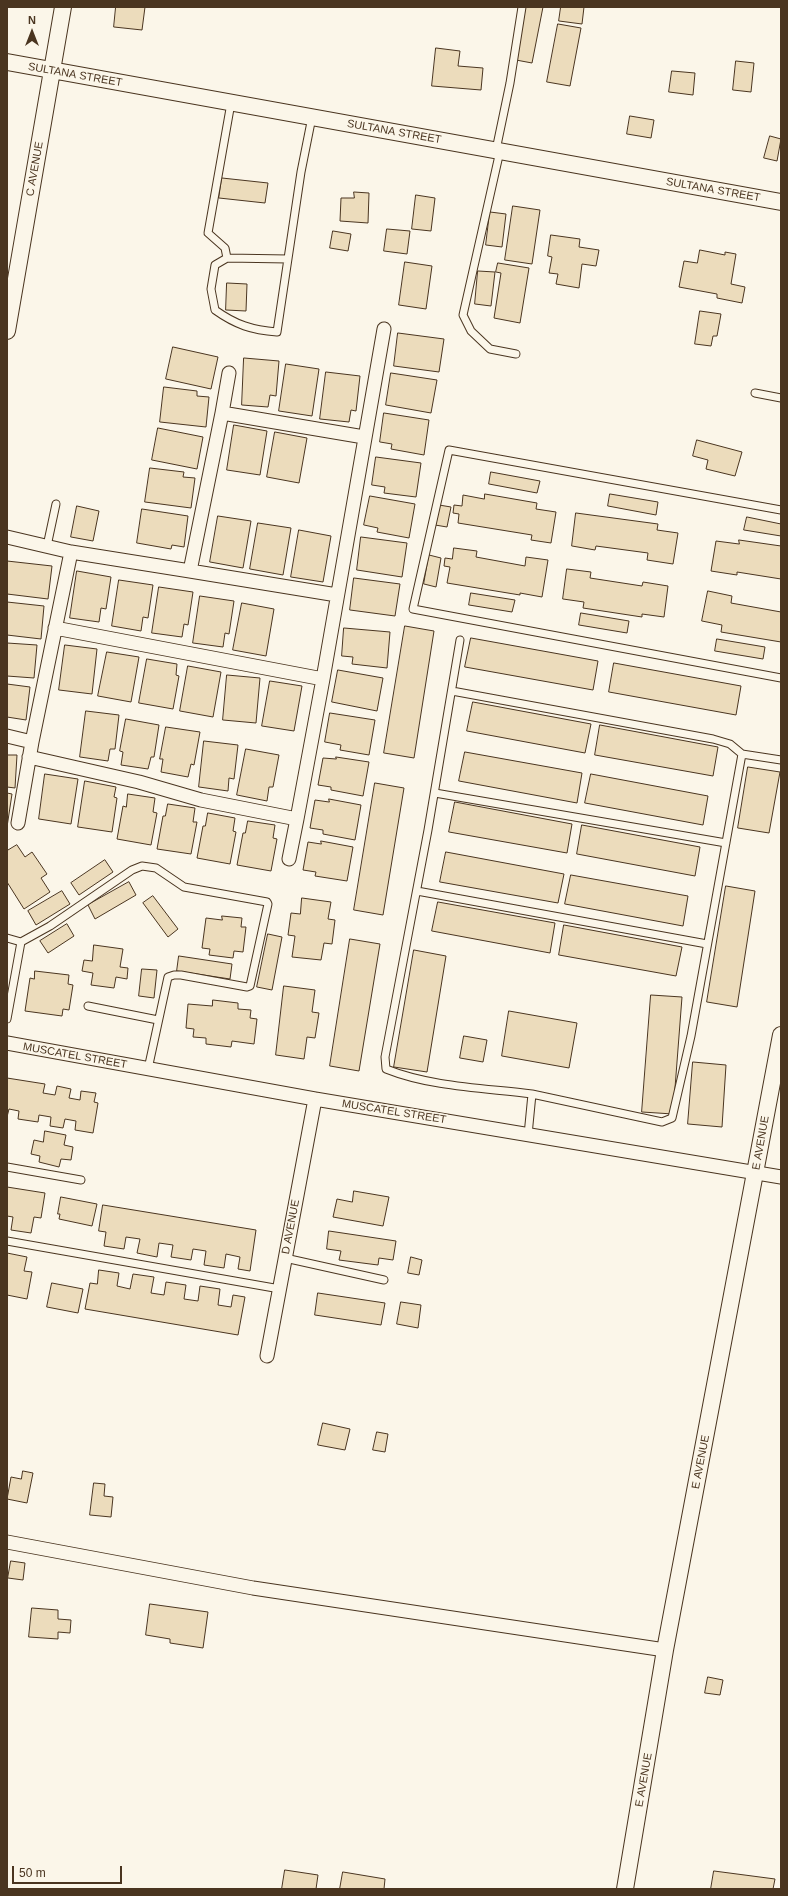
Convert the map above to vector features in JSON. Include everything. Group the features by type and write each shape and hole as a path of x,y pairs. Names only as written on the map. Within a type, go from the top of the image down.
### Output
{"street":[{"name":"C AVENUE","path":"7,331 63,7"},
{"name":"SULTANA STREET","path":"7,62 781,202"},
{"path":"289,859 323,679 384,329"},
{"path":"190,571 229,373"},
{"path":"222,413 364,438"},
{"path":"7,537 71,552 337,595"},
{"path":"18,823 29,757 71,552"},
{"path":"56,628 323,679"},
{"path":"7,736 32,742"},
{"path":"29,757 139,782 201,800 297,819"},
{"name":"E AVENUE","path":"625,1889 665,1650 781,1035"},
{"name":"MUSCATEL STREET","path":"7,1043 315,1099 781,1177"},
{"name":"D AVENUE","path":"267,1356 315,1099"},
{"path":"7,1542 253,1588 665,1650"}],"lane":[{"path":"516,354 490,349 471,331 463,315 498,150 522,7"},
{"path":"228,258 225,248 208,233 232,103"},
{"path":"288,259 228,258 215,265 211,289 215,310 231,322 256,331 277,332 288,259 301,172 312,117"},
{"path":"755,393 781,398"},
{"path":"781,510 449,450 413,609 781,678"},
{"path":"47,546 56,504"},
{"path":"460,640 435,793 385,1057 386,1069 400,1074 448,1084 532,1094 662,1122 672,1118 691,1036 742,754"},
{"path":"452,691 713,739 730,744 742,754 781,760"},
{"path":"435,793 726,843"},
{"path":"7,938 20,942 50,926 132,870 142,866 156,868 184,887 267,902 268,904 250,986 247,987 174,974 168,977 148,1069"},
{"path":"417,890 708,944"},
{"path":"7,1019 20,942"},
{"path":"88,1006 158,1020"},
{"path":"528,1135 532,1094"},
{"path":"7,1167 81,1180"},
{"path":"7,1241 280,1289"},
{"path":"285,1258 384,1280"}],"building":[{"path":"116,7 145,7 142,30 114,27"},
{"path":"526,7 543,7 532,63 516,60"},
{"path":"561,7 584,7 582,24 559,21"},
{"path":"558,24 581,28 570,86 547,82"},
{"path":"436,48 460,51 458,66 483,68 481,90 432,86"},
{"path":"736,61 754,63 751,92 733,90"},
{"path":"672,71 695,73 693,95 669,92"},
{"path":"630,116 654,120 651,138 627,134"},
{"path":"770,136 781,139 777,161 764,158"},
{"path":"222,178 268,183 265,203 219,198"},
{"path":"354,192 369,193 368,223 340,221 341,198 354,198"},
{"path":"416,195 435,198 431,231 412,229"},
{"path":"513,206 540,210 532,264 505,260"},
{"path":"490,212 506,214 502,247 486,245"},
{"path":"387,229 410,231 407,254 384,251"},
{"path":"333,231 351,234 348,251 330,248"},
{"path":"551,235 580,239 579,247 599,250 596,266 582,264 579,288 556,284 558,274 549,273 552,257 548,256"},
{"path":"700,250 725,255 725,252 736,254 731,284 745,287 742,303 717,298 717,294 679,287 684,261 697,263"},
{"path":"405,262 432,266 426,309 399,305"},
{"path":"498,263 529,268 520,323 494,318 501,273 496,272"},
{"path":"478,271 495,272 491,306 475,304"},
{"path":"227,283 247,284 246,311 226,310"},
{"path":"700,311 721,314 717,336 713,336 711,346 695,344"},
{"path":"398,333 444,339 439,372 394,366"},
{"path":"173,347 218,357 211,389 166,379"},
{"path":"244,358 279,361 276,396 270,395 268,407 242,405"},
{"path":"286,364 319,369 312,416 279,411"},
{"path":"326,372 360,376 356,411 351,410 349,422 320,419"},
{"path":"391,373 437,380 431,413 386,405"},
{"path":"164,387 197,391 197,396 209,397 206,427 160,422"},
{"path":"384,413 429,420 424,455 391,449 392,444 380,442"},
{"path":"234,425 267,431 260,475 227,470"},
{"path":"158,428 203,437 197,469 152,460"},
{"path":"275,432 307,438 299,483 267,477"},
{"path":"697,440 742,452 735,476 706,469 708,460 693,456"},
{"path":"376,457 421,463 416,497 384,493 385,487 372,485"},
{"path":"150,468 184,472 183,477 195,478 191,508 145,502"},
{"path":"491,472 540,481 537,493 489,484"},
{"path":"485,494 537,503 536,509 556,512 551,543 531,540 532,535 458,523 459,514 453,513 454,505 462,506 463,495 484,499"},
{"path":"610,494 658,502 656,515 608,506"},
{"path":"370,496 415,504 409,538 377,532 378,528 364,525"},
{"path":"439,505 451,507 447,527 435,525"},
{"path":"77,506 99,511 93,541 71,537"},
{"path":"142,509 188,516 184,547 172,545 171,549 137,543"},
{"path":"576,513 658,524 657,530 678,533 673,564 647,560 648,553 596,546 595,550 572,546"},
{"path":"218,516 251,521 243,568 210,562"},
{"path":"747,517 781,524 781,536 744,530"},
{"path":"258,523 291,528 283,575 250,569"},
{"path":"299,530 331,536 323,582 291,577"},
{"path":"361,537 407,543 402,577 357,570"},
{"path":"739,540 781,546 781,579 737,572 737,575 711,571 716,541 739,544"},
{"path":"454,548 477,551 476,557 525,566 526,557 548,560 542,597 520,593 520,595 447,583 450,567 444,566 445,558 452,559"},
{"path":"429,555 441,558 436,587 424,584"},
{"path":"7,561 52,566 48,599 7,594"},
{"path":"567,569 591,572 590,578 642,586 643,582 668,586 664,617 642,614 642,617 583,608 584,602 563,599"},
{"path":"77,571 111,577 106,609 101,608 99,622 70,618"},
{"path":"354,578 400,584 395,616 350,610"},
{"path":"119,580 153,585 148,618 143,617 141,631 112,626"},
{"path":"159,587 193,592 188,625 184,624 182,637 152,633"},
{"path":"708,591 732,596 731,603 781,612 781,642 721,632 722,625 702,621"},
{"path":"471,593 515,600 512,612 469,605"},
{"path":"200,596 234,601 229,634 225,633 223,647 193,643"},
{"path":"7,602 44,606 41,639 7,635"},
{"path":"242,603 274,609 266,656 233,650"},
{"path":"581,613 629,621 627,633 579,625"},
{"path":"405,626 434,631 414,758 384,753"},
{"path":"344,628 390,632 387,668 352,664 353,657 342,656"},
{"path":"471,638 598,661 593,690 465,667"},
{"path":"717,639 765,647 763,659 715,651"},
{"path":"7,643 37,645 34,678 7,676"},
{"path":"65,645 97,649 92,694 59,690"},
{"path":"107,652 139,657 131,702 98,696"},
{"path":"147,659 177,664 176,675 179,676 173,709 139,703"},
{"path":"614,663 741,686 736,715 609,692"},
{"path":"188,666 221,672 213,717 180,711"},
{"path":"338,670 383,678 377,711 332,702"},
{"path":"227,675 260,678 256,723 223,720"},
{"path":"270,681 302,686 294,731 262,726"},
{"path":"7,684 30,687 26,720 7,717"},
{"path":"473,702 591,724 585,753 467,731"},
{"path":"86,711 119,715 115,749 110,749 108,761 80,757"},
{"path":"330,713 375,720 369,755 340,750 341,745 325,742"},
{"path":"126,719 159,725 154,757 151,757 148,769 121,765 123,752 120,751"},
{"path":"600,725 718,747 713,776 595,755"},
{"path":"166,727 200,732 194,765 191,764 188,777 161,772 163,759 160,759"},
{"path":"204,741 238,745 234,779 229,778 228,791 199,787"},
{"path":"246,749 279,755 273,787 269,787 267,801 237,795"},
{"path":"465,752 582,773 577,803 459,781"},
{"path":"7,755 17,755 15,788 7,787"},
{"path":"336,757 369,762 363,796 331,790 331,787 318,785 323,758 336,759"},
{"path":"748,767 780,772 769,833 738,828"},
{"path":"45,774 78,779 71,824 39,819"},
{"path":"591,774 708,796 703,825 585,803"},
{"path":"85,781 116,787 114,797 117,798 112,832 78,827"},
{"path":"375,783 404,788 383,915 354,910"},
{"path":"7,793 12,794 7,827"},
{"path":"128,794 155,798 153,812 157,813 151,845 117,839 123,806 126,807"},
{"path":"329,799 361,805 355,840 323,834 323,830 310,828 315,800 329,802"},
{"path":"455,802 572,824 567,853 449,832"},
{"path":"168,804 195,808 193,822 197,822 191,854 157,849 163,816 165,816"},
{"path":"208,813 235,818 233,831 236,832 230,864 197,858 203,826 205,826"},
{"path":"248,821 275,825 273,838 277,839 271,871 237,865 243,833 245,833"},
{"path":"582,825 700,847 695,876 577,854"},
{"path":"321,841 353,847 347,881 315,876 316,872 303,870 308,842 321,844"},
{"path":"17,845 25,857 32,852 47,874 41,878 50,892 24,909 7,882 7,851"},
{"path":"446,852 564,874 558,903 440,882"},
{"path":"105,860 113,872 79,895 71,883"},
{"path":"571,875 688,896 683,926 565,904"},
{"path":"129,882 136,895 95,919 88,905"},
{"path":"726,886 755,891 737,1007 707,1002"},
{"path":"62,891 70,904 36,925 28,911"},
{"path":"153,896 178,929 168,937 143,903"},
{"path":"302,898 331,902 328,919 335,920 332,944 324,943 321,960 292,957 295,936 288,935 291,913 300,914"},
{"path":"438,902 555,923 550,953 432,931"},
{"path":"222,916 242,918 241,927 246,927 243,952 234,951 233,958 209,955 210,949 202,948 206,918 222,920"},
{"path":"67,924 74,936 48,953 40,941"},
{"path":"564,925 682,947 676,976 559,955"},
{"path":"268,934 282,937 272,990 257,987"},
{"path":"350,939 380,944 359,1071 330,1066"},
{"path":"94,945 123,949 120,967 128,968 127,979 116,977 114,988 91,985 93,973 82,971 84,960 92,961"},
{"path":"414,950 446,956 427,1072 394,1067"},
{"path":"179,956 232,964 230,979 177,971"},
{"path":"142,969 157,970 154,998 139,996"},
{"path":"35,971 69,975 68,984 73,985 69,1010 63,1009 62,1016 25,1011 30,978 34,979"},
{"path":"284,986 315,990 312,1012 319,1013 315,1038 307,1037 304,1059 276,1055"},
{"path":"651,995 682,997 673,1114 642,1112"},
{"path":"213,1000 238,1003 238,1009 251,1010 250,1018 257,1019 254,1044 232,1041 231,1047 206,1044 206,1038 193,1037 194,1029 186,1028 188,1004 212,1006"},
{"path":"509,1011 577,1023 569,1068 502,1056"},
{"path":"464,1036 487,1040 483,1062 460,1058"},
{"path":"693,1062 726,1065 722,1127 688,1124"},
{"path":"7,1078 45,1084 43,1093 55,1095 57,1086 71,1089 69,1098 80,1100 81,1091 96,1093 94,1102 98,1103 93,1133 75,1130 76,1121 65,1119 63,1128 50,1126 51,1117 39,1115 38,1122 18,1119 19,1111 9,1109 7,1117"},
{"path":"45,1131 66,1135 64,1145 73,1147 71,1160 61,1159 59,1167 39,1162 40,1156 31,1154 34,1140 43,1142"},
{"path":"7,1187 45,1193 41,1218 34,1217 31,1233 11,1230 13,1217 7,1216"},
{"path":"354,1191 389,1197 383,1226 333,1217 337,1199 352,1202"},
{"path":"61,1197 97,1204 92,1226 59,1219 60,1214 58,1214"},
{"path":"103,1205 256,1230 250,1271 238,1269 240,1257 226,1254 224,1268 204,1265 206,1251 193,1249 191,1260 171,1257 173,1245 159,1243 157,1257 137,1253 140,1239 126,1237 124,1249 104,1246 106,1232 99,1231"},
{"path":"329,1231 396,1241 393,1260 379,1258 378,1265 339,1260 341,1251 327,1249"},
{"path":"7,1253 27,1257 24,1271 32,1272 27,1299 7,1295"},
{"path":"411,1257 422,1260 419,1275 408,1273"},
{"path":"99,1270 119,1273 117,1286 130,1289 133,1274 154,1277 151,1293 164,1295 166,1282 186,1285 184,1299 198,1301 200,1286 220,1289 218,1305 231,1307 233,1295 245,1297 238,1335 85,1309 90,1283 97,1284"},
{"path":"52,1283 83,1289 78,1313 47,1307"},
{"path":"318,1293 385,1303 381,1325 315,1315"},
{"path":"401,1302 421,1305 418,1328 397,1324"},
{"path":"323,1423 350,1429 345,1450 318,1445"},
{"path":"377,1432 388,1434 385,1452 373,1450"},
{"path":"23,1471 33,1473 27,1503 7,1499 11,1477 21,1479"},
{"path":"94,1483 105,1484 104,1496 113,1497 111,1517 90,1515"},
{"path":"11,1561 25,1563 23,1580 8,1578"},
{"path":"150,1604 208,1612 203,1648 170,1643 170,1639 146,1635"},
{"path":"32,1608 58,1610 58,1619 71,1620 70,1633 58,1632 58,1639 29,1637"},
{"path":"708,1677 723,1680 720,1695 705,1693"},
{"path":"285,1870 318,1875 316,1889 282,1889"},
{"path":"714,1871 775,1879 773,1889 711,1889"},
{"path":"343,1872 385,1879 384,1889 340,1889"}]}
